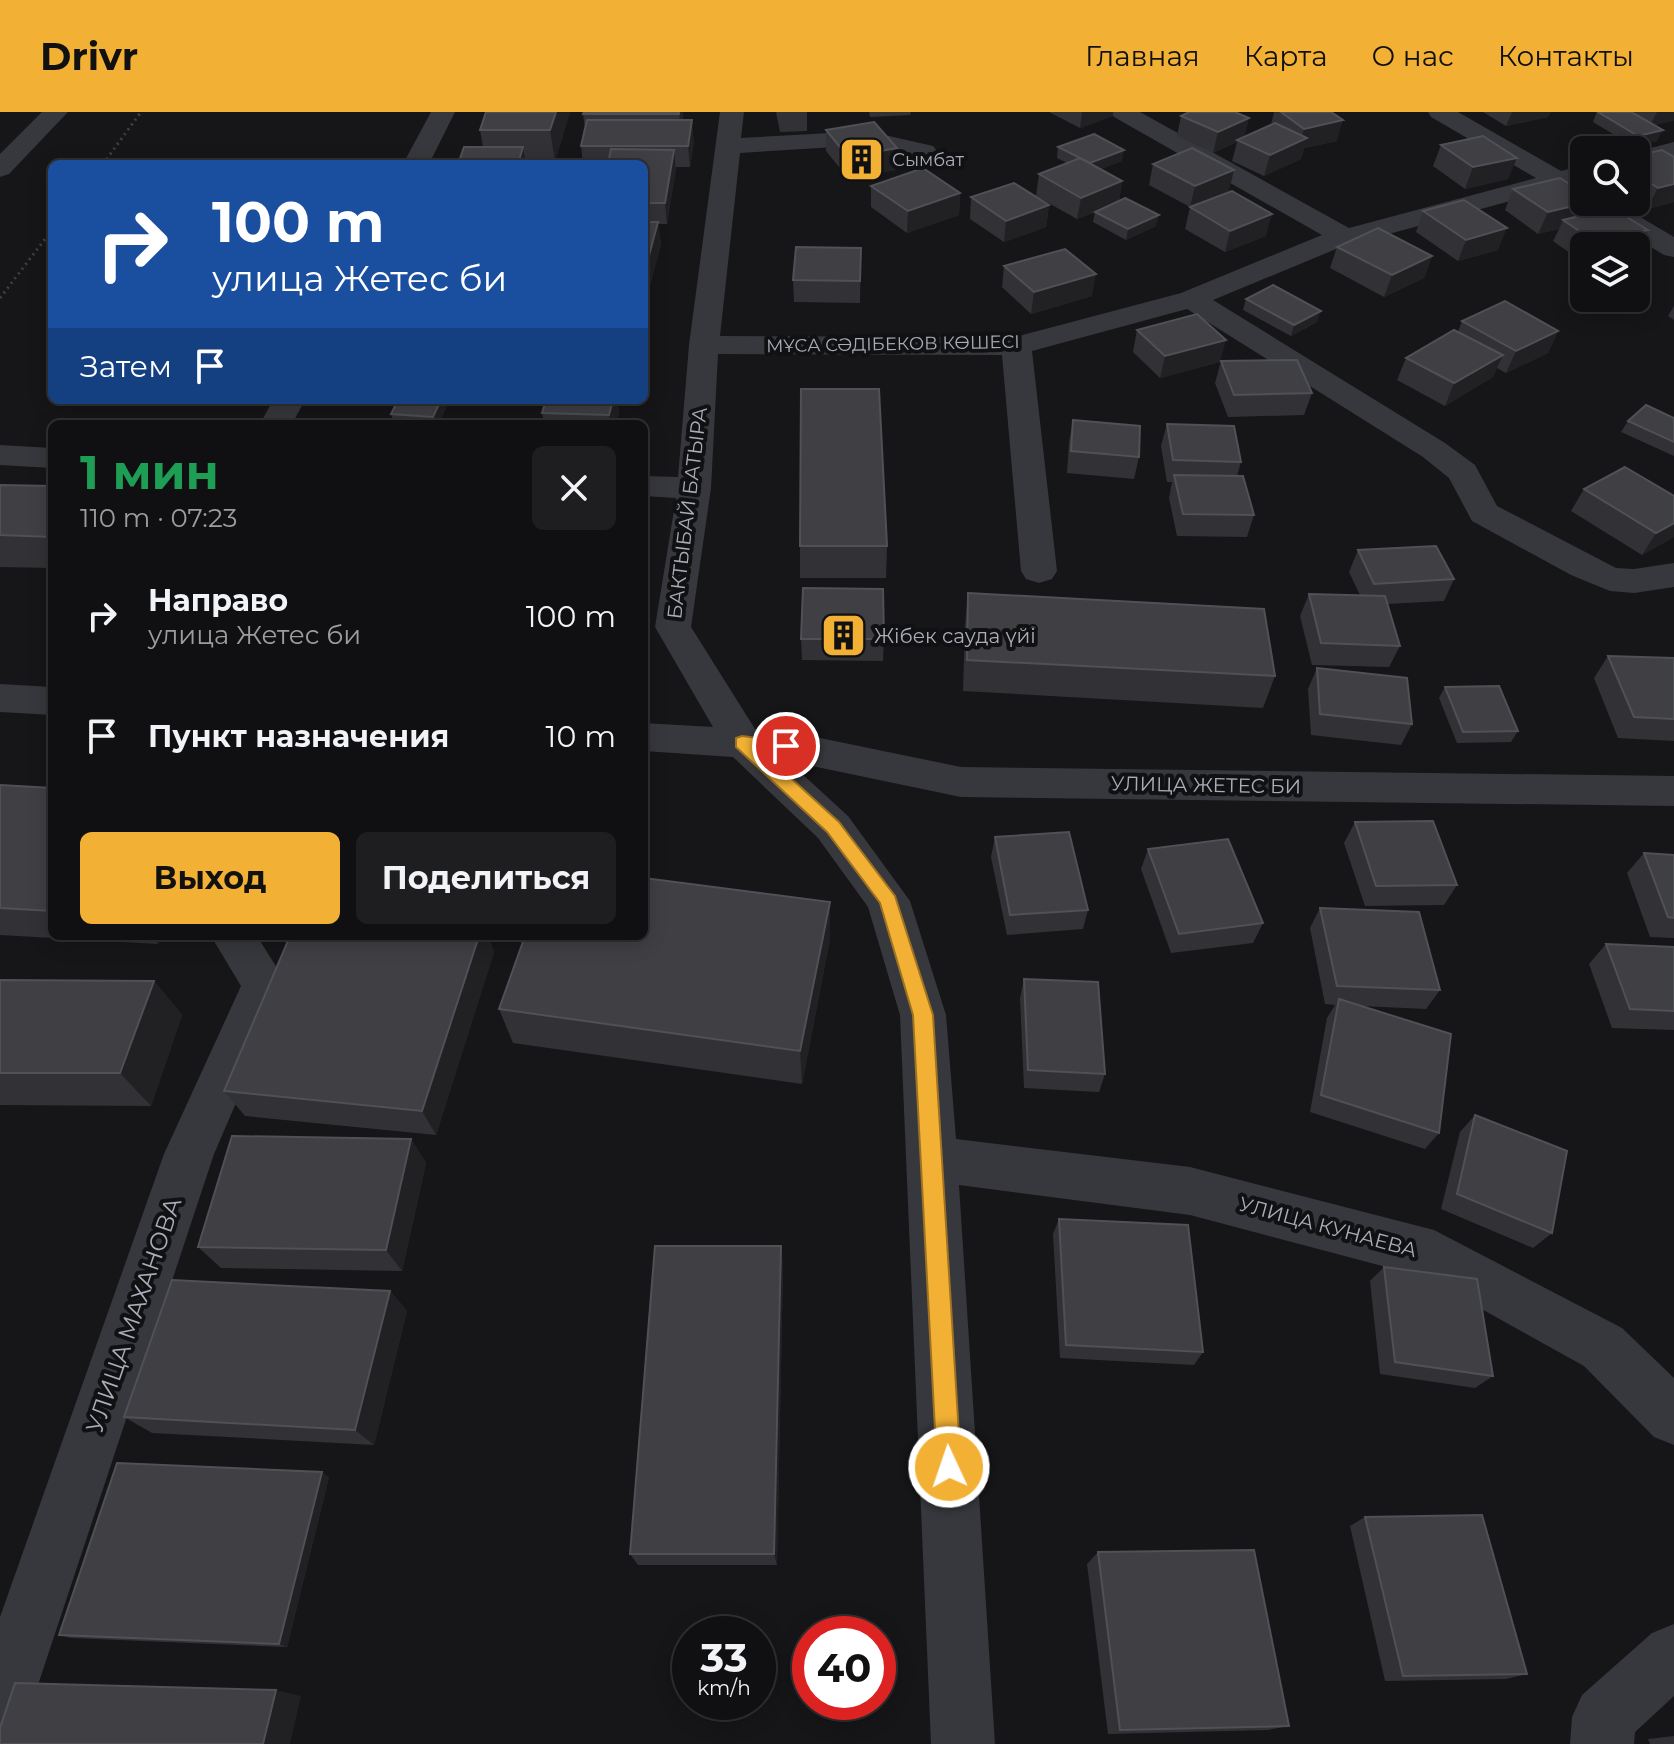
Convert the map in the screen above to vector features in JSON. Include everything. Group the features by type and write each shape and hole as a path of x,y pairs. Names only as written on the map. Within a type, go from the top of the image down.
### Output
{"street":[{"path":"0,169 56,112"},
{"path":"418,160 443,112"},
{"path":"1123,112 1346,237"},
{"path":"1440,112 1570,176"},
{"path":"730,129 867,138 924,151"},
{"name":"БАКТЫБАЙ БАТЫРА","path":"730,129 704,345 694,488 673,627 742,742 833,827 888,901 923,1015 963,1744"},
{"path":"1650,156 1674,150"},
{"name":"МҰСА СӘДІБЕКОВ КӨШЕСІ","path":"704,345 1016,346 1191,299 1346,237 1570,176"},
{"path":"1619,216 1674,249"},
{"path":"1191,299 1289,357 1434,450 1463,472 1484,513 1610,579 1634,581 1674,575"},
{"path":"1016,346 1039,571"},
{"path":"0,455 48,458"},
{"path":"648,486 694,488"},
{"path":"0,698 48,701"},
{"name":"УЛИЦА ЖЕТЕС БИ","path":"648,737 786,746 961,782 1674,791"},
{"name":"УЛИЦА МАХАНОВА","path":"0,1706 189,1154 264,984 236,940"},
{"name":"УЛИЦА КУНАЕВА","path":"933,1159 1190,1191 1434,1255 1603,1347 1674,1417"},
{"path":"1602,1744 1604,1717 1674,1655"}],"path":[{"path":"106,160 141,112"},
{"path":"0,298 48,235"}],"building":[{"path":"486,112 556,112 550,130 480,130"},
{"path":"679,112 679,114 583,114"},
{"path":"1189,112 1235,112 1249,118 1218,132 1181,116"},
{"path":"1281,112 1331,112 1343,120 1304,129"},
{"path":"1598,112 1631,112 1663,130 1638,136"},
{"path":"587,120 692,120 688,146 581,146"},
{"path":"874,122 897,148 848,157 826,130"},
{"path":"1275,123 1307,138 1270,155 1237,140"},
{"path":"1094,134 1124,150 1090,163 1058,147"},
{"path":"1483,136 1517,158 1473,167 1441,145"},
{"path":"464,147 523,147 519,160 459,160"},
{"path":"1192,148 1234,170 1195,186 1153,164"},
{"path":"611,149 674,150 665,203 648,203 648,160 609,160"},
{"path":"1662,150 1674,157 1674,184 1658,188 1650,183 1650,153"},
{"path":"1080,158 1122,181 1081,198 1039,174"},
{"path":"923,168 960,193 908,211 871,186"},
{"path":"1560,178 1570,184 1570,207 1548,212 1513,189"},
{"path":"1014,183 1049,205 1006,221 971,197"},
{"path":"1232,191 1272,214 1230,231 1190,207"},
{"path":"1125,198 1159,215 1128,229 1095,212"},
{"path":"1464,200 1507,228 1466,240 1423,211"},
{"path":"1579,216 1625,216 1648,230 1581,232 1563,220"},
{"path":"648,222 658,222 648,259"},
{"path":"1378,228 1432,256 1392,275 1337,247"},
{"path":"796,247 861,248 860,281 793,280"},
{"path":"1065,249 1096,274 1034,292 1004,266"},
{"path":"1273,285 1321,311 1294,325 1246,299"},
{"path":"1505,301 1558,331 1516,351 1462,321"},
{"path":"1197,314 1226,340 1165,356 1137,330"},
{"path":"1454,330 1503,355 1454,383 1406,358"},
{"path":"1297,360 1312,393 1234,395 1221,361"},
{"path":"801,389 879,389 887,546 800,546"},
{"path":"396,404 439,404 433,417 391,414"},
{"path":"545,404 612,404 609,415 542,413"},
{"path":"1646,405 1674,418 1674,442 1628,421"},
{"path":"1073,420 1140,426 1139,457 1071,451"},
{"path":"1167,424 1234,426 1241,462 1173,460"},
{"path":"1625,467 1674,496 1674,523 1656,533 1584,489"},
{"path":"1174,475 1243,476 1254,515 1183,514"},
{"path":"0,485 48,486 48,537 0,535"},
{"path":"1436,546 1454,579 1374,584 1358,550"},
{"path":"803,588 883,589 884,639 801,639"},
{"path":"968,593 1264,609 1275,676 967,660"},
{"path":"1309,594 1385,596 1400,646 1321,643"},
{"path":"1608,656 1674,658 1674,719 1634,717"},
{"path":"1317,668 1407,678 1412,724 1320,714"},
{"path":"1499,686 1518,731 1463,732 1445,687"},
{"path":"0,785 48,788 48,911 0,908"},
{"path":"1433,821 1457,885 1376,886 1355,822"},
{"path":"1069,832 1088,910 1010,915 995,837"},
{"path":"1228,839 1263,923 1179,934 1148,849"},
{"path":"1644,853 1674,855 1674,918 1668,917"},
{"path":"648,879 830,902 800,1051 499,1009 524,940 648,940"},
{"path":"1320,908 1419,912 1440,990 1337,986"},
{"path":"288,940 478,940 422,1111 224,1091"},
{"path":"1606,944 1674,947 1674,1011 1630,1009"},
{"path":"1024,979 1098,982 1105,1074 1028,1070"},
{"path":"0,980 154,981 120,1073 0,1073"},
{"path":"1339,999 1451,1034 1439,1133 1321,1095"},
{"path":"1475,1115 1567,1151 1552,1233 1457,1194"},
{"path":"232,1136 411,1139 386,1250 198,1247"},
{"path":"1059,1219 1188,1225 1203,1352 1066,1345"},
{"path":"655,1246 781,1246 774,1554 630,1554"},
{"path":"1384,1267 1477,1279 1493,1376 1395,1362"},
{"path":"172,1280 390,1291 355,1430 124,1417"},
{"path":"117,1463 322,1472 279,1644 59,1635"},
{"path":"1482,1515 1527,1674 1403,1676 1365,1517"},
{"path":"1254,1550 1289,1726 1120,1730 1098,1552"},
{"path":"15,1683 276,1690 263,1744 0,1744 0,1728"}],"place":[{"name":"Сымбат","path":"861,160"},
{"name":"Жібек сауда үйі","path":"843,636"}],"route":[{"path":"786,746 742,742 833,827 888,901 923,1015 949,1467"}]}
